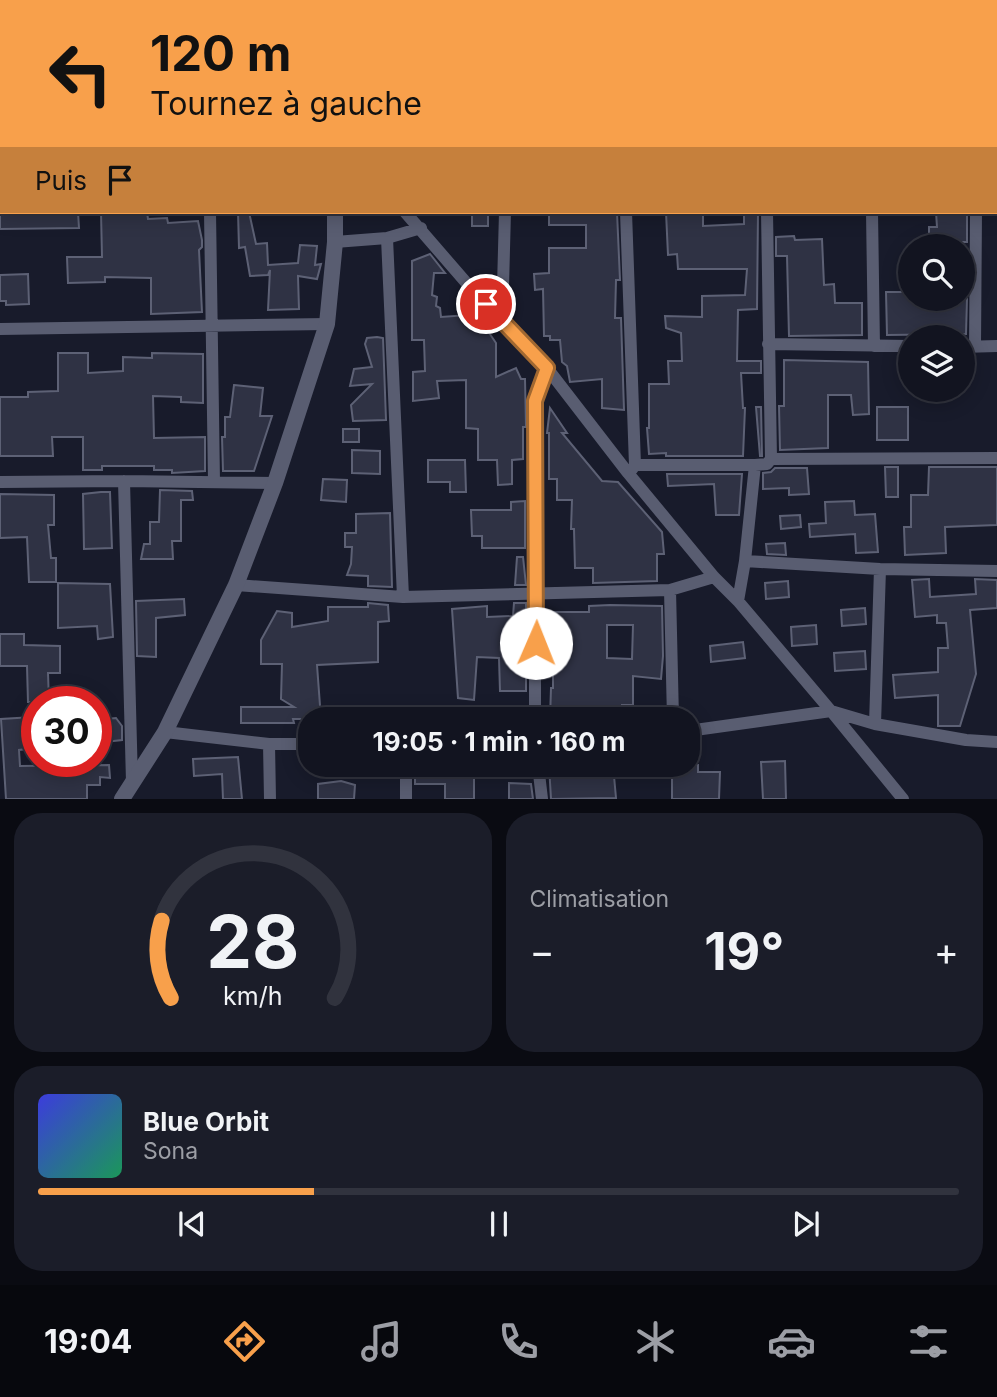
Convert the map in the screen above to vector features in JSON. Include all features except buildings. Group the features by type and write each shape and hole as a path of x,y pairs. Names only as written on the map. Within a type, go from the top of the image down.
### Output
{"street":[{"path":"210,214 214,482"},
{"path":"122,799 165,732 236,585 275,483 327,324 335,214"},
{"path":"407,214 502,324 547,368 632,469 714,577 738,601 903,799"},
{"path":"502,324 505,214"},
{"path":"626,214 632,469"},
{"path":"632,469 755,465 767,464 771,459 767,214"},
{"path":"872,214 874,346"},
{"path":"970,325 975,214"},
{"path":"335,242 387,239 421,228"},
{"path":"387,239 403,597"},
{"path":"0,329 327,324"},
{"path":"768,344 898,346"},
{"path":"975,347 997,346"},
{"path":"535,707 535,401 547,368"},
{"path":"771,459 997,458"},
{"path":"738,601 755,465"},
{"path":"124,481 132,782"},
{"path":"0,482 275,483"},
{"path":"745,561 880,569 997,571"},
{"path":"875,724 880,569"},
{"path":"236,585 403,597 670,590 714,577"},
{"path":"670,590 673,707"},
{"path":"700,730 831,711 875,724 966,740 997,742"},
{"path":"165,732 269,744 298,744"},
{"path":"269,744 270,799"},
{"path":"406,777 407,799"},
{"path":"539,777 542,799"}],"route":[{"path":"486,304 502,324 547,368 535,401 536,643"}]}
